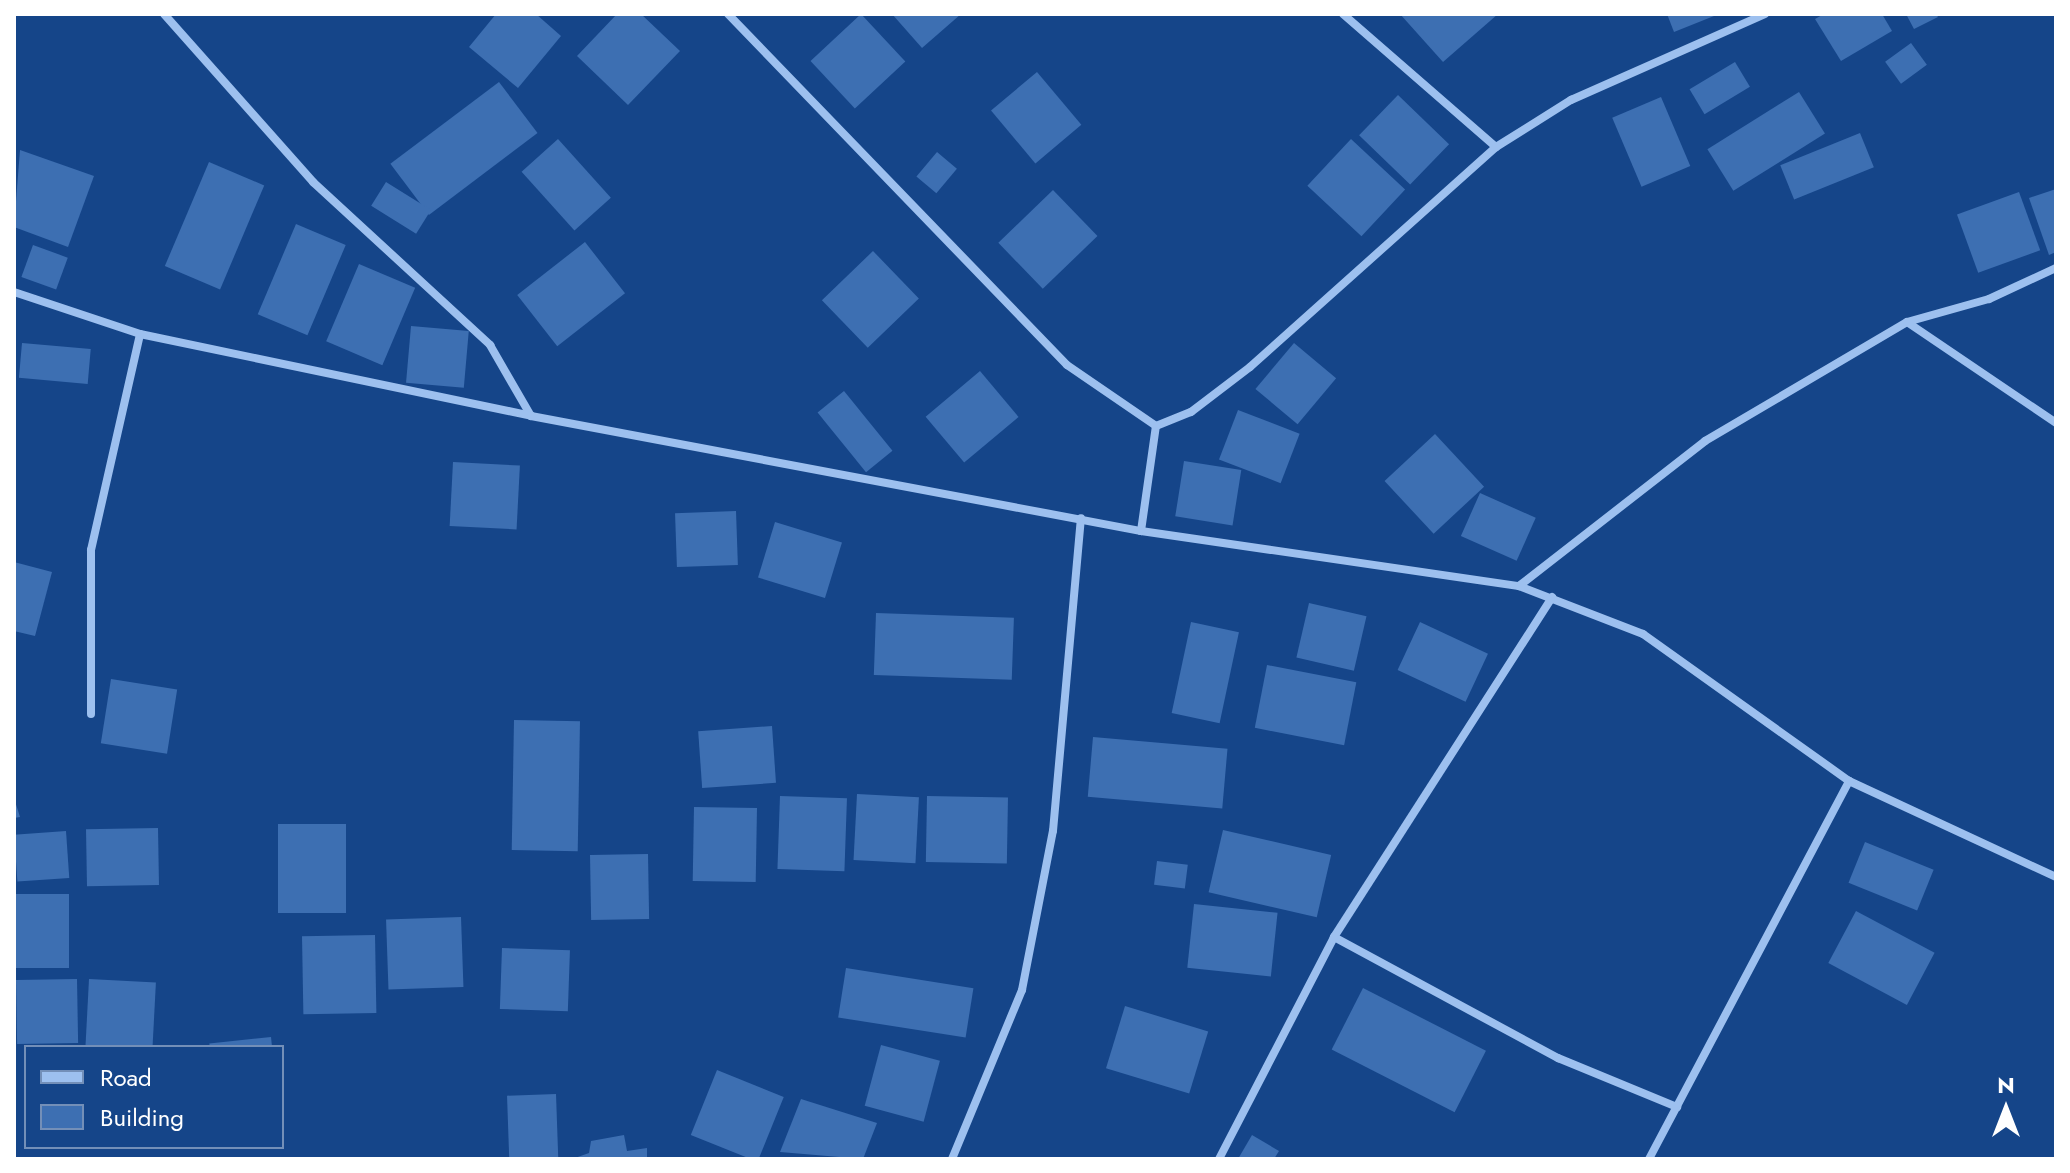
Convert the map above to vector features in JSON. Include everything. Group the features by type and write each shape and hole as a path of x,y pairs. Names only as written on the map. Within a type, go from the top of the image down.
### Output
{"street":[{"path":"164,14 313,182 490,345 531,416"},
{"path":"728,14 1067,365 1156,426"},
{"path":"1343,14 1496,147"},
{"path":"1156,426 1191,412 1250,367 1496,147 1571,100 1765,14"},
{"path":"1519,586 1705,441 1907,322 1989,299 2056,268"},
{"path":"14,292 140,334 531,416 1141,531 1519,586 1643,634 1849,781 2056,877"},
{"path":"1907,322 2056,423"},
{"path":"91,714 91,550 140,334"},
{"path":"1141,531 1156,426"},
{"path":"952,1159 1022,990 1053,831 1081,518"},
{"path":"1219,1159 1334,937 1552,597"},
{"path":"1649,1159 1849,781"},
{"path":"1334,937 1558,1058 1677,1107"}],"building":[{"path":"496,14 536,14 561,36 518,88 469,47"},
{"path":"617,14 641,14 680,51 628,105 577,56"},
{"path":"861,14 905,62 855,109 811,61"},
{"path":"892,14 961,14 922,48"},
{"path":"1400,14 1498,14 1443,62"},
{"path":"1667,14 1719,14 1674,32"},
{"path":"1824,14 1882,14 1892,31 1841,61 1815,19"},
{"path":"1906,14 1936,14 1938,17 1914,29"},
{"path":"1911,43 1927,65 1901,84 1885,62"},
{"path":"1735,62 1750,87 1705,114 1690,89"},
{"path":"1037,72 1081,125 1035,163 991,111"},
{"path":"499,82 538,133 429,215 390,164"},
{"path":"1799,92 1825,134 1733,191 1707,149"},
{"path":"1398,95 1449,144 1410,185 1359,135"},
{"path":"1661,97 1690,166 1642,187 1612,118"},
{"path":"1860,133 1874,167 1794,200 1780,165"},
{"path":"558,139 611,198 574,230 522,172"},
{"path":"1351,139 1405,189 1361,236 1307,186"},
{"path":"20,150 94,176 68,247 14,227"},
{"path":"937,152 957,169 936,193 916,177"},
{"path":"209,162 264,185 220,289 165,266"},
{"path":"386,182 431,210 416,234 371,206"},
{"path":"2056,189 2056,252 2049,255 2029,198"},
{"path":"1053,190 1097,236 1043,289 998,243"},
{"path":"2019,192 2040,250 1978,273 1957,215"},
{"path":"296,224 346,245 307,335 258,314"},
{"path":"585,242 625,293 557,346 517,295"},
{"path":"33,245 68,258 56,290 21,277"},
{"path":"873,251 919,298 868,348 822,300"},
{"path":"359,264 415,288 382,365 326,341"},
{"path":"411,326 469,331 464,388 406,383"},
{"path":"22,343 91,349 88,384 19,378"},
{"path":"1294,343 1336,378 1298,424 1255,389"},
{"path":"980,371 1019,417 964,463 926,417"},
{"path":"844,391 892,451 866,472 818,412"},
{"path":"1238,410 1300,434 1281,483 1219,459"},
{"path":"1435,434 1484,487 1434,534 1385,481"},
{"path":"1184,461 1241,470 1233,525 1175,516"},
{"path":"453,462 520,466 517,529 450,526"},
{"path":"1480,493 1536,518 1517,561 1461,536"},
{"path":"736,511 738,565 677,567 675,513"},
{"path":"775,522 842,542 825,598 758,577"},
{"path":"14,562 52,572 35,636 14,631"},
{"path":"1309,603 1366,616 1354,671 1296,658"},
{"path":"876,613 1014,618 1012,680 874,675"},
{"path":"1191,622 1239,632 1220,723 1172,713"},
{"path":"1420,622 1488,654 1466,702 1398,670"},
{"path":"1267,665 1356,682 1344,745 1255,728"},
{"path":"111,679 177,689 167,754 101,743"},
{"path":"514,720 580,721 578,851 512,850"},
{"path":"772,726 776,783 702,788 698,731"},
{"path":"1093,737 1227,749 1222,809 1088,797"},
{"path":"857,794 919,797 915,863 854,860"},
{"path":"780,796 847,798 844,871 777,869"},
{"path":"927,796 1008,797 1007,863 926,862"},
{"path":"14,798 20,817 14,818"},
{"path":"694,807 757,808 756,882 693,881"},
{"path":"278,824 346,824 346,913 278,913"},
{"path":"158,828 159,885 87,886 86,829"},
{"path":"1223,830 1331,855 1317,917 1209,892"},
{"path":"66,831 69,878 17,882 14,835"},
{"path":"1865,842 1934,870 1917,911 1849,883"},
{"path":"648,854 649,919 591,920 590,855"},
{"path":"1157,861 1188,865 1185,889 1154,885"},
{"path":"14,894 69,894 69,968 14,968"},
{"path":"1194,904 1278,913 1271,976 1187,968"},
{"path":"1856,911 1935,953 1907,1005 1828,963"},
{"path":"461,917 463,987 388,990 386,920"},
{"path":"375,935 376,1013 303,1014 302,936"},
{"path":"502,948 570,950 568,1011 500,1009"},
{"path":"846,968 973,988 966,1038 838,1017"},
{"path":"77,979 78,1043 17,1044 16,980"},
{"path":"89,979 156,983 153,1045 86,1045"},
{"path":"1363,988 1486,1051 1455,1112 1332,1049"},
{"path":"1125,1006 1208,1031 1189,1094 1106,1068"},
{"path":"271,1037 272,1045 209,1045 209,1043"},
{"path":"881,1045 940,1061 924,1122 865,1106"},
{"path":"717,1070 784,1097 759,1159 750,1159 691,1135"},
{"path":"556,1094 558,1159 509,1159 507,1096"},
{"path":"801,1099 877,1123 863,1159 780,1152"},
{"path":"624,1135 627,1151 647,1148 647,1159 572,1159 589,1153 591,1141"},
{"path":"1252,1135 1279,1151 1274,1159 1238,1159"}]}
